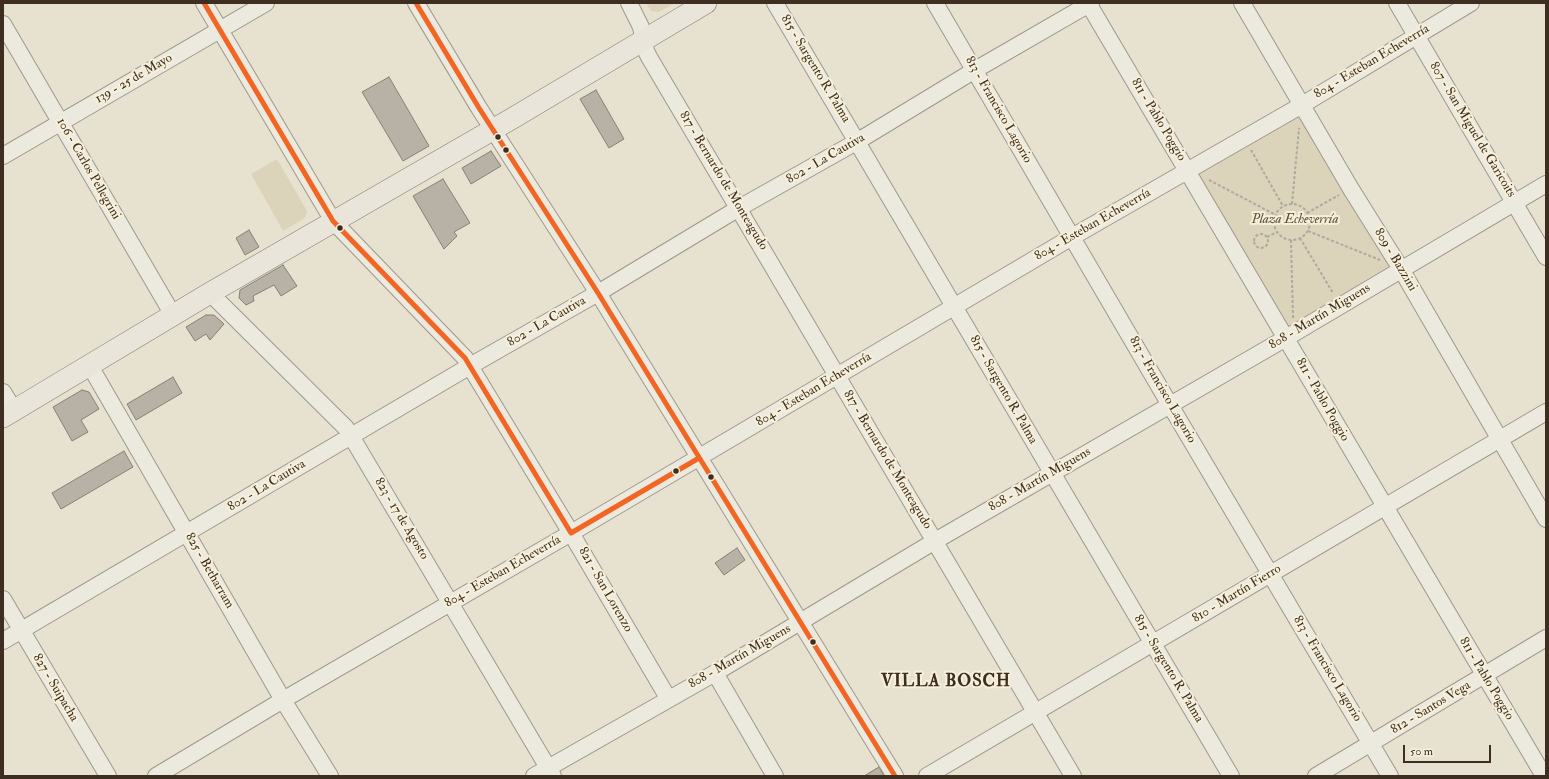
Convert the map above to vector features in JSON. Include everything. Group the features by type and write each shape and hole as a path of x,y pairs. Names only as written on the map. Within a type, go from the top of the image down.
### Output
{"main road":[{"path":"8,414 210,293 706,3"}],"street":[{"name":"821 - San Lorenzo","path":"204,3 333,221 465,358 571,533 668,698"},
{"name":"139 - 25 de Mayo","path":"3,156 266,3"},
{"path":"416,3 479,108 598,293 895,776"},
{"name":"817 - Bernardo de Monteagudo","path":"629,3 640,22 649,57 1073,776"},
{"name":"815 - Sargento R. Palma","path":"775,3 858,141 1052,474 1231,776"},
{"name":"813 - Francisco Lagorio","path":"935,3 1170,405 1390,776"},
{"name":"802 - La Cautiva","path":"3,642 470,366 598,293 739,208 858,141 1089,3"},
{"name":"811 - Pablo Poggio","path":"1089,3 1192,167 1290,335 1385,508 1544,776"},
{"name":"809 - Bazzini","path":"1242,3 1351,189 1401,269 1546,519"},
{"name":"807 - San Miguel de Garicoits","path":"1397,3 1546,257"},
{"name":"804 - Esteban Echeverría","path":"156,776 283,700 699,458 1072,237 1302,105 1415,35 1471,3"},
{"name":"106 - Carlos Pellegrini","path":"3,24 173,315"},
{"name":"808 - Martín Miguens","path":"534,776 550,772 668,698 715,673 935,541 1340,306 1546,184"},
{"name":"823 - 17 de Agosto","path":"210,293 346,428 451,602 550,772"},
{"name":"825 - Betharram","path":"90,366 283,700 330,776"},
{"path":"3,392 8,414"},
{"name":"810 - Martín Fierro","path":"927,776 1546,412"},
{"name":"827 - Suipacha","path":"3,599 108,776"},
{"name":"812 - Santos Vega","path":"1316,776 1485,676 1546,638"},
{"path":"715,673 775,776"}],"path":[{"path":"1292,204 1302,105"},
{"path":"1243,138 1284,206"},
{"path":"1192,167 1203,177 1276,215"},
{"path":"1307,213 1351,189"},
{"path":"1292,204 1300,206 1307,213 1310,220 1308,230 1300,238 1291,240 1285,238 1277,232 1274,226 1276,215 1284,206 1292,204"},
{"path":"1308,230 1401,269"},
{"path":"1267,237 1277,232"},
{"path":"1258,234 1262,234 1267,237 1268,243 1265,247 1258,248 1254,245 1253,240 1258,234"},
{"path":"1300,238 1340,306"},
{"path":"1290,335 1291,240"}],"green space":[{"path":"646,3 675,3 659,12 651,11"},
{"name":"Plaza Echeverría","path":"1299,111 1393,267 1290,329 1197,173"},
{"path":"277,159 307,211 305,218 283,231 251,174"}],"building":[{"path":"389,77 429,146 403,161 362,92"},
{"path":"596,90 624,139 609,148 580,99"},
{"path":"491,151 501,166 471,184 462,168"},
{"path":"443,179 470,223 454,232 457,236 444,249 413,196"},
{"path":"249,230 259,247 245,255 236,238"},
{"path":"283,265 297,286 281,296 274,285 253,296 254,301 246,305 239,298 240,290"},
{"path":"206,315 214,315 224,324 210,340 206,334 195,341 186,327"},
{"path":"173,377 182,393 136,420 127,404"},
{"path":"82,390 89,392 99,409 81,420 88,432 72,441 53,407"},
{"path":"124,451 133,467 61,509 52,493"},
{"path":"737,548 745,560 724,575 715,563"},
{"path":"879,767 884,776 864,776"}],"transit line":[{"path":"204,3 333,221 465,358 571,533 699,458"},
{"path":"416,3 479,108 598,293 895,776"}],"district":[{"name":"VILLA BOSCH","path":"946,682"}]}
